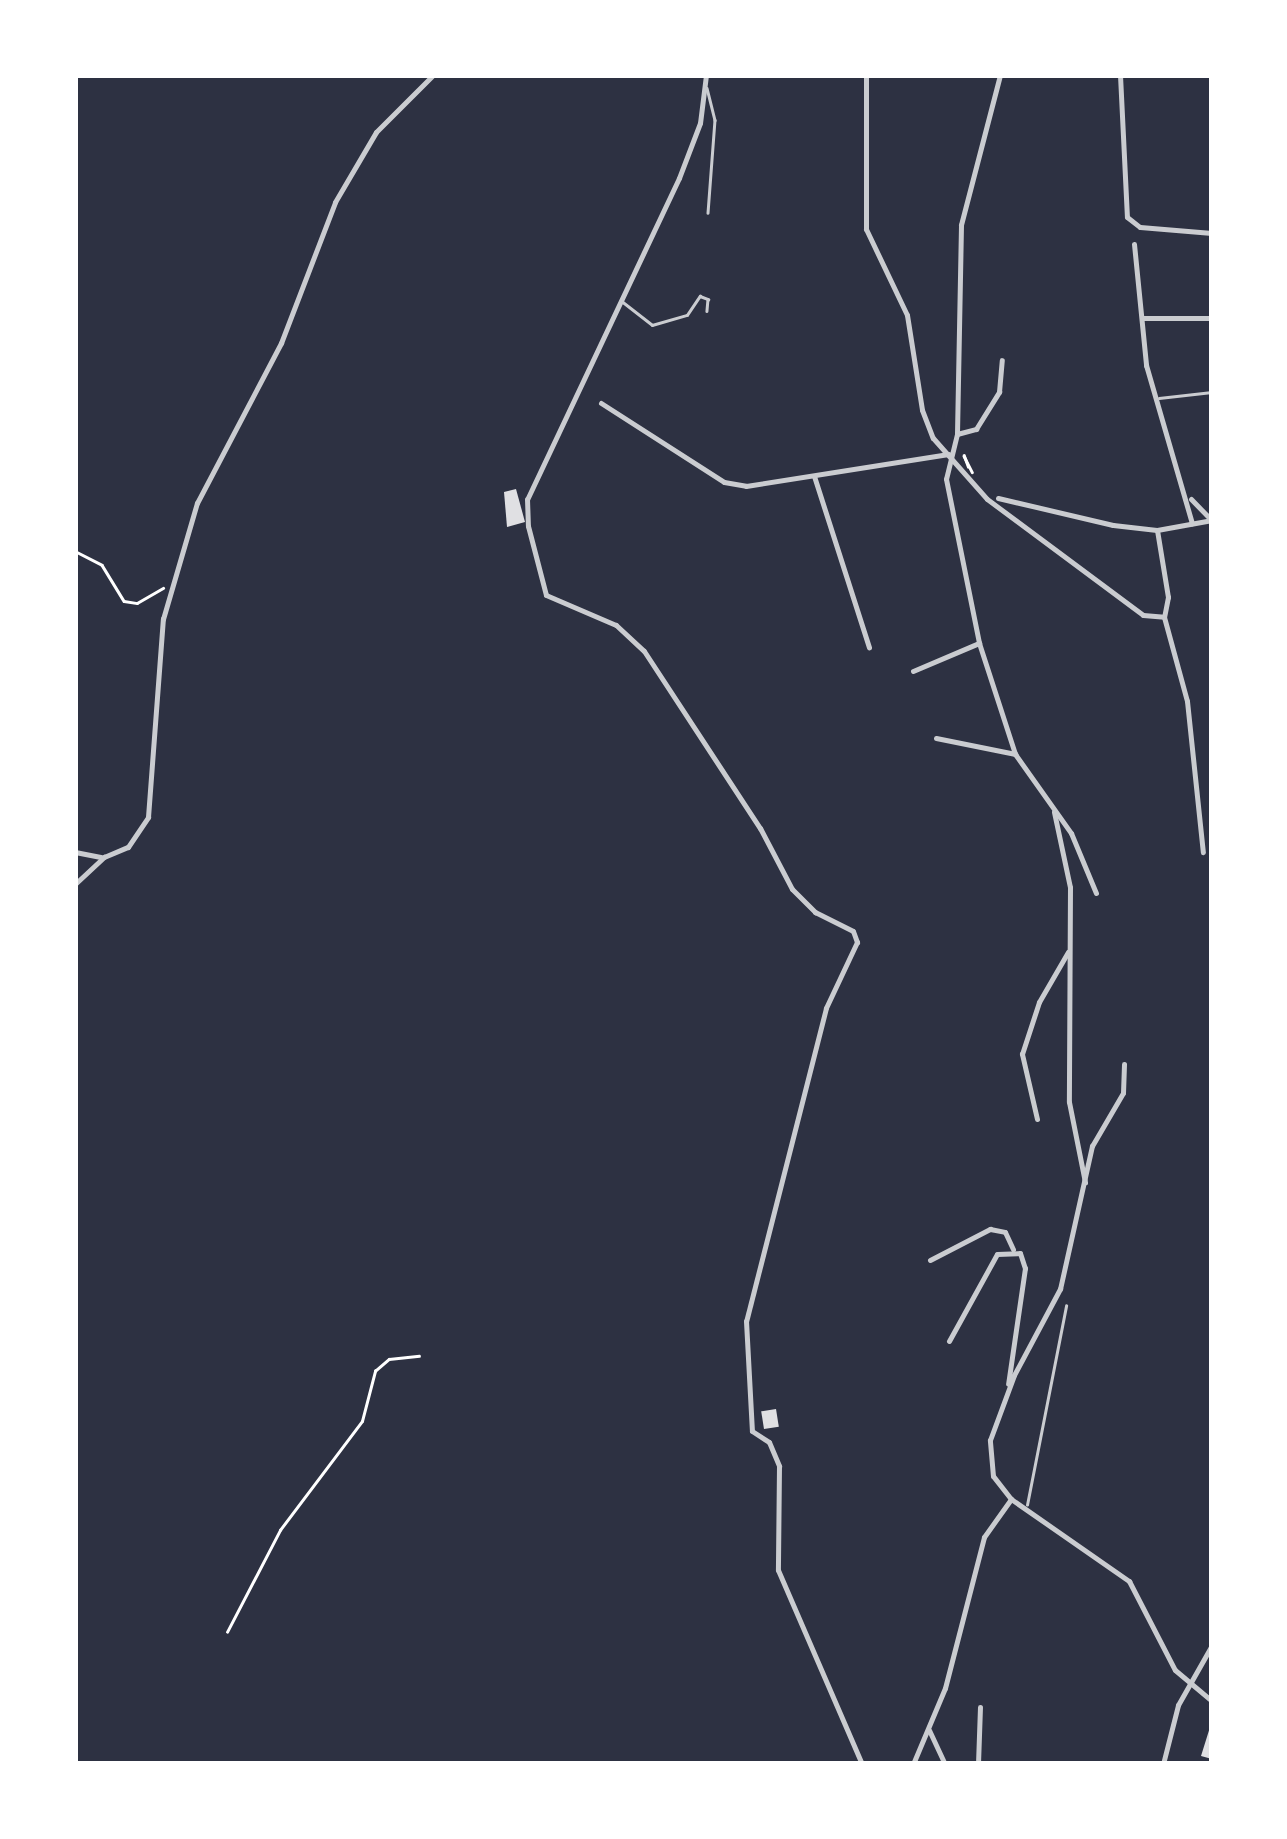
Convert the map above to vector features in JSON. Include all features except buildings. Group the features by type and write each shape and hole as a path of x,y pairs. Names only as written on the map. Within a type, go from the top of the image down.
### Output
{"street":[{"path":"75,884 104,857 135,840 151,806 170,586 197,503 281,344 335,202 376,132 433,75"},
{"path":"866,75 866,230 907,315 922,410 948,454 987,499 1143,615 1164,617"},
{"path":"1000,75 962,225 957,434 948,454 946,478 979,643 1015,754 1071,833 1096,893"},
{"path":"1120,75 1127,217 1140,227 1212,232"},
{"path":"706,78 700,122 679,178 527,500 539,580 555,603 616,625 644,650 760,828 792,889 815,912 852,932 856,954 826,1008 746,1321 752,1431 770,1442 779,1466 778,1570 862,1764"},
{"path":"1134,244 1154,398 1189,497 1192,522"},
{"path":"1142,318 1212,318"},
{"path":"957,434 976,430 999,392 1002,360"},
{"path":"601,403 724,482 746,486 948,454"},
{"path":"814,476 869,647"},
{"path":"1189,497 1212,520"},
{"path":"998,498 1157,530 1212,520"},
{"path":"1157,530 1168,597 1164,617 1186,701 1203,852"},
{"path":"912,671 979,643"},
{"path":"936,738 1015,754"},
{"path":"1053,811 1066,850 1070,950 1068,1102 1085,1185"},
{"path":"75,852 104,857"},
{"path":"1037,1119 1022,1054 1039,1002 1070,950"},
{"path":"1006,1394 1060,1289 1100,1124 1123,1093 1124,1064"},
{"path":"930,1260 990,1229 1005,1232 1025,1268 1006,1394 987,1459 1011,1500 1027,1506 1129,1581 1188,1684 1212,1701"},
{"path":"950,1340 997,1254 1013,1249"},
{"path":"913,1764 929,1730 984,1537 1011,1500"},
{"path":"1163,1764 1188,1684 1212,1644"},
{"path":"978,1764 980,1707"},
{"path":"929,1730 945,1764"}],"lane":[{"path":"706,78 715,120 708,212"},
{"path":"622,300 652,325 688,315 700,296 708,299 707,311"},
{"path":"1154,398 1212,392"},
{"path":"1027,1506 1066,1306"}],"path":[{"path":"75,551 102,566 130,604 170,586"},
{"path":"226,1632 280,1530 362,1421 375,1371 388,1359 419,1356"}]}
